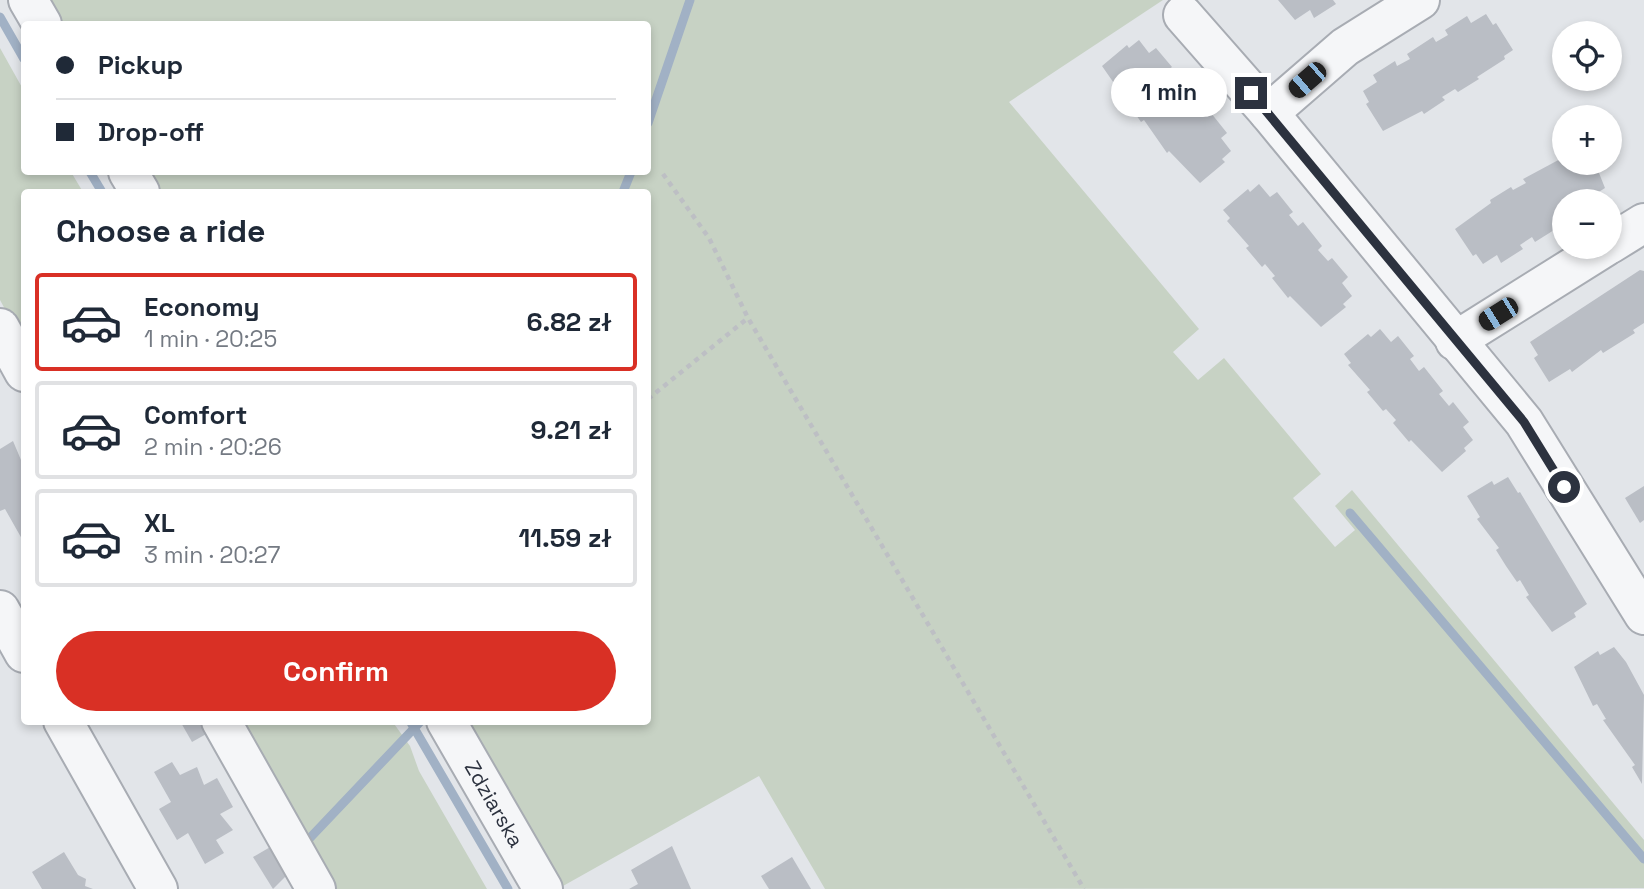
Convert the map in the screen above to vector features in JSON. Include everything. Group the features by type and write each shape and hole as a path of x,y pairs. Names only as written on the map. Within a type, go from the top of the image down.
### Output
{"street":[{"path":"28,0 40,21"},
{"path":"1269,113 1345,47 1420,0"},
{"path":"1183,15 1269,113 1524,422 1640,600"},
{"path":"1622,237 1644,223"},
{"path":"1455,341 1586,259"},
{"path":"0,328 21,366"},
{"path":"0,610 21,648"},
{"path":"65,725 158,889"},
{"path":"223,725 316,889"},
{"name":"Zdziarska","path":"448,725 543,889"}],"path":[{"path":"663,174 709,239 748,318 1084,889"},
{"path":"651,397 748,318"}],"green space":[{"path":"50,0 1163,0 1009,102 1199,329 1173,352 1198,380 1224,358 1321,474 1293,498 1335,547 1355,530 1335,506 1352,490 1644,840 1644,888 825,889 759,776 563,886 468,725 651,725 651,189 158,189 150,175 651,175 651,21 61,21"},
{"path":"0,48 21,86 21,175 73,175 81,189 21,189 21,338 0,300"},
{"path":"238,725 395,725 410,746 419,771 487,889 330,889"}],"building":[{"path":"1278,0 1333,0 1336,4 1314,18 1310,10 1295,20"},
{"path":"1486,14 1493,25 1496,23 1513,50 1504,56 1505,59 1477,77 1479,79 1458,92 1455,89 1442,97 1445,100 1424,114 1422,111 1383,131 1366,104 1369,102 1363,91 1377,82 1373,75 1395,61 1397,66 1410,59 1407,54 1433,37 1436,42 1448,35 1445,30 1467,16 1471,23"},
{"path":"1139,40 1149,53 1156,48 1172,67 1168,70 1177,82 1182,78 1201,102 1198,106 1207,117 1211,113 1227,133 1221,138 1231,151 1222,159 1225,162 1200,183 1169,151 1167,153 1144,120 1141,122 1102,66 1127,45 1129,48"},
{"path":"1552,163 1552,175 1600,175 1605,188 1552,189 1552,231 1535,242 1532,237 1520,245 1523,249 1501,263 1497,255 1483,264 1476,254 1473,256 1455,229 1491,203 1490,200 1511,187 1513,190 1526,183 1523,179"},
{"path":"1259,184 1270,197 1277,192 1293,212 1289,215 1298,226 1303,222 1322,246 1318,250 1328,261 1332,258 1348,277 1342,283 1352,296 1343,304 1346,307 1321,327 1290,296 1288,298 1272,278 1275,276 1265,264 1262,267 1246,248 1249,246 1227,221 1230,218 1223,210 1248,189 1250,192"},
{"path":"1640,270 1644,271 1644,323 1633,330 1635,333 1603,353 1601,350 1572,372 1570,369 1549,382 1534,358 1538,355 1530,342"},
{"path":"1380,329 1391,342 1398,336 1414,356 1410,359 1419,371 1424,367 1443,391 1439,394 1449,406 1453,402 1469,422 1463,427 1473,440 1464,448 1466,451 1442,472 1411,440 1409,442 1393,423 1396,420 1386,409 1383,411 1367,392 1370,390 1348,365 1351,363 1344,354 1368,334 1371,337"},
{"path":"13,441 21,460 21,537 5,509 0,511 0,449"},
{"path":"1508,477 1518,493 1520,492 1587,604 1574,613 1576,617 1552,632 1526,597 1529,595 1520,580 1517,582 1496,550 1499,548 1477,519 1480,517 1467,496 1492,481 1494,485"},
{"path":"1644,486 1644,520 1640,523 1625,498"},
{"path":"1614,647 1626,662 1644,695 1642,784 1632,767 1635,765 1603,720 1606,719 1597,704 1593,706 1574,667 1598,651 1600,655"},
{"path":"182,725 203,725 208,733 192,742"},
{"path":"172,762 180,775 197,767 204,785 217,778 233,807 220,814 233,830 216,840 224,853 205,864 188,833 177,840 159,809 171,802 154,772"},
{"path":"272,846 288,874 273,889 253,857"},
{"path":"672,846 691,889 629,889 638,884 631,870"},
{"path":"64,852 78,875 86,879 85,886 93,889 42,889 32,872"},
{"path":"792,857 811,889 769,889 761,876"}],"waterway":[{"path":"651,114 690,0"},
{"path":"0,17 21,54"},
{"path":"92,175 100,189"},
{"path":"624,189 630,175"},
{"path":"1350,513 1644,859"},
{"path":"412,725 508,889"},
{"path":"308,840 417,725"}],"route":[{"path":"1251,93 1524,422 1564,487"}]}
